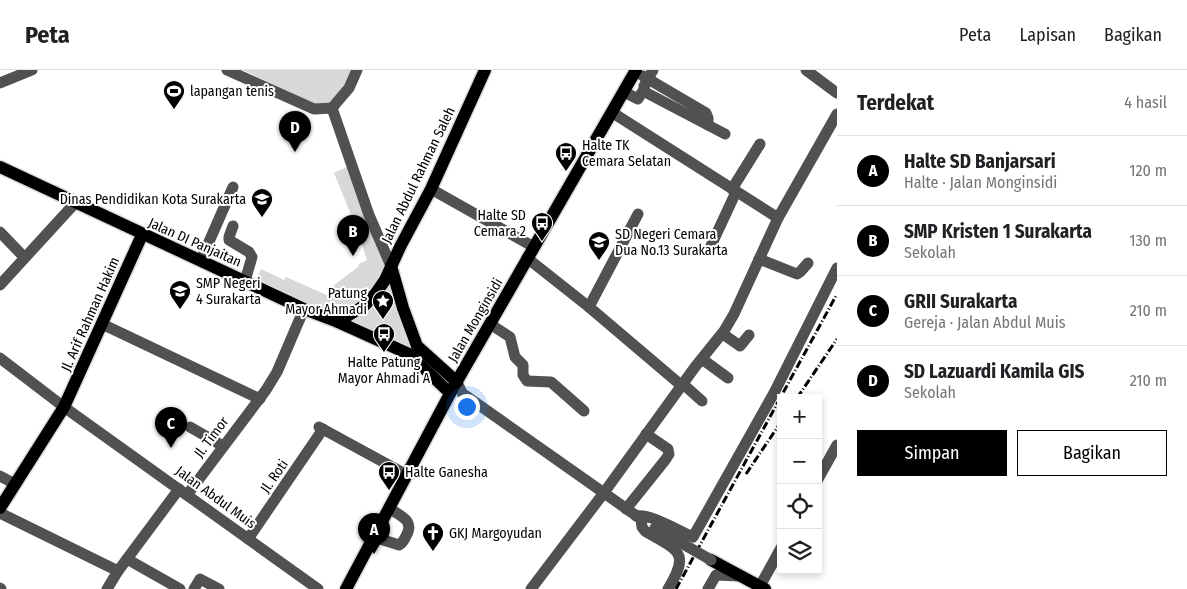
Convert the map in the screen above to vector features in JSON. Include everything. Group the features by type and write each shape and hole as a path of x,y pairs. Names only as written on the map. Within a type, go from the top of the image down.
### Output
{"main road":[{"name":"Jalan Abdul Rahman Saleh","path":"338,322 365,305 385,280 400,247 431,189 485,70"},
{"name":"Jalan Monginsidi","path":"346,589 457,389 490,324 636,71"},
{"name":"Jalan DI Panjaitan","path":"0,167 142,235 304,308 413,350 457,389"},
{"name":"Jl. Arif Rahman Hakim","path":"0,508 64,407 142,235"},
{"path":"391,266 413,350"},
{"path":"711,560 763,587"}],"street":[{"path":"0,83 32,70"},
{"path":"228,70 314,109 332,108 349,88 357,70"},
{"path":"806,70 837,93"},
{"path":"636,71 706,113 708,125 725,134"},
{"path":"624,92 638,99 648,79"},
{"path":"332,108 369,216 391,266"},
{"path":"613,112 778,218"},
{"path":"531,589 722,334 734,314 778,218 837,114"},
{"path":"709,250 734,190 760,144"},
{"path":"201,260 233,187"},
{"path":"431,189 531,252 589,307 702,401"},
{"path":"0,285 76,202"},
{"path":"589,307 638,214"},
{"path":"233,226 229,240 249,252 252,257 245,281"},
{"path":"0,232 24,257"},
{"path":"759,258 796,274 808,263"},
{"path":"638,517 644,515 693,537 774,392 837,268"},
{"name":"Jl. Timor","path":"107,589 127,559 223,446 260,399 277,372 304,308"},
{"path":"102,324 260,399"},
{"path":"490,324 510,337 514,353 523,365 523,374 527,382 551,382 584,411"},
{"path":"722,334 740,346 749,335"},
{"name":"Jalan Abdul Muis","path":"0,358 64,407 318,589"},
{"path":"702,359 728,378"},
{"path":"457,389 603,494 655,528 711,560"},
{"path":"190,427 223,446"},
{"name":"Jl. Roti","path":"248,539 321,428 408,475"},
{"path":"626,509 669,454 668,449 646,434"},
{"path":"822,472 837,445"},
{"path":"0,476 15,484"},
{"path":"374,537 399,545 403,542 410,525 407,520 390,508"},
{"path":"0,513 118,571"},
{"path":"638,517 645,531 675,549 679,556 680,564 678,571 668,589"},
{"path":"763,587 777,557"},
{"path":"127,559 180,589"},
{"path":"708,589 716,576 740,576"},
{"path":"194,589 200,579 219,589"}],"shaded area":[{"path":"243,70 352,70 343,89 335,99 323,104 315,104"},
{"path":"349,166 388,265 363,301 337,318 255,283 261,269 284,280 286,277 329,296 334,285 358,267 359,264 367,260 358,232 334,173"},
{"path":"391,269 416,350 343,322"}],"railway":[{"path":"676,589 837,294"},
{"path":"800,394 837,339"},
{"path":"746,474 777,428"}],"place":[{"name":"lapangan tenis","path":"174,110"},
{"name":"SD Lazuardi Kamila GIS","path":"295,152"},
{"name":"Halte TK Cemara Selatan","path":"566,172"},
{"name":"Dinas Pendidikan Kota Surakarta","path":"262,218"},
{"name":"Halte SD Cemara 2","path":"542,242"},
{"name":"SMP Kristen 1 Surakarta","path":"353,256"},
{"name":"SD Negeri Cemara Dua No.13 Surakarta","path":"599,261"},
{"name":"SMP Negeri 4 Surakarta","path":"180,310"},
{"name":"Patung Mayor Ahmadi","path":"383,320"},
{"name":"Halte Patung Mayor Ahmadi A","path":"384,353"},
{"name":"GRII Surakarta","path":"171,448"},
{"name":"Halte Ganesha","path":"389,491"},
{"name":"GKJ Margoyudan","path":"433,552"},
{"name":"Halte SD Banjarsari","path":"374,554"}]}
